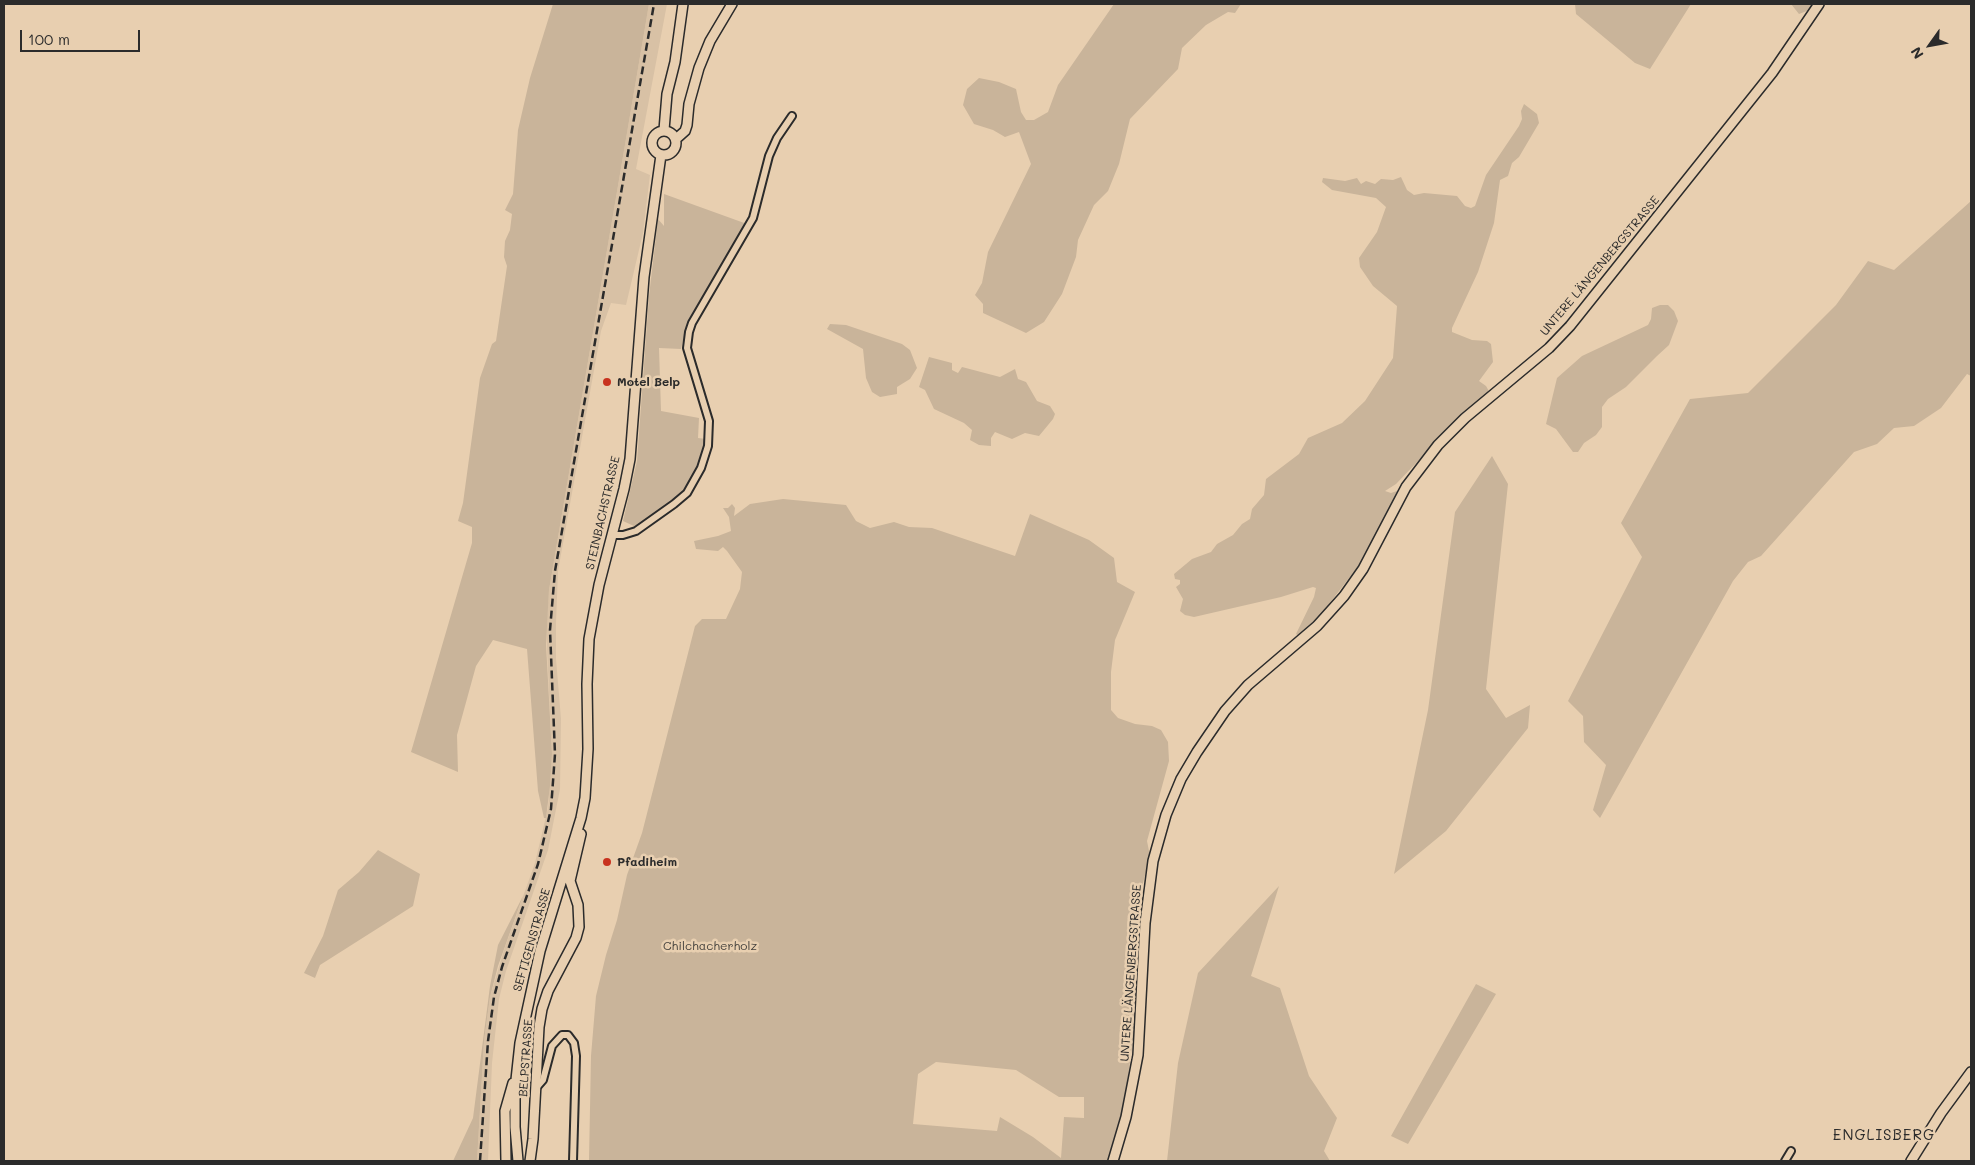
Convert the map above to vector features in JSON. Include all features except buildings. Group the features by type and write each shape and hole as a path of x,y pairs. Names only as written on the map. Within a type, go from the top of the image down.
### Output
{"street":[{"name":"STEINBACHSTRASSE","path":"581,818 585,798 587,765 587,670 589,639 599,584 624,490 630,459 644,277 662,155 655,150 652,139 657,133 664,130 667,94 675,62 683,4"},
{"path":"676,139 685,131 689,104 699,68 710,41 732,4"},
{"name":"UNTERE LÄNGENBERGSTRASSE","path":"1113,1161 1126,1117 1138,1055 1145,923 1154,861 1166,815 1181,779 1196,752 1225,710 1248,685 1317,626 1335,607 1363,569 1406,487 1425,460 1465,418 1523,371 1570,326 1755,94 1819,4"},
{"path":"612,535 623,535 636,531 674,504 687,493 701,468 708,446 709,422 687,348 689,332 692,323 753,218 769,156 777,138 792,116"},
{"path":"662,155 672,152 676,146 676,139 672,132 664,130"},
{"name":"SEFTIGENSTRASSE","path":"517,1071 528,998 540,951 581,818"},
{"name":"BELPSTRASSE","path":"531,1158 538,1036 542,1009 557,972 576,938 579,927 578,905 570,882 580,842 581,818"},
{"path":"536,1088 543,1080 552,1046 562,1036 568,1034 574,1043 576,1056 573,1161"},
{"path":"517,1071 515,1119 518,1161"},
{"name":"BELPSTRASSE","path":"506,1161 505,1112 517,1071"},
{"path":"1911,1161 1941,1113 1971,1072"},
{"path":"1785,1161 1791,1150"}],"shaded area":[{"path":"649,4 667,4 636,169 650,175 643,233 626,305 611,303 601,331 558,571 556,659 561,719 560,789 548,850 506,971 499,999 492,1063 488,1161 477,1161 484,1041 490,997 504,950 535,863 548,808 552,754 546,629 549,590"}],"green space":[{"path":"553,4 649,4 549,590 546,644 552,754 546,818 544,818 538,791 527,649 493,640 476,666 457,735 458,772 411,752 472,543 472,527 458,521 463,503 480,378 492,344 496,341 507,266 504,257 505,241 510,230 512,214 505,210 513,194 518,130 530,78"},
{"path":"1114,4 1241,4 1235,13 1228,12 1206,25 1182,48 1178,69 1130,119 1119,164 1108,191 1094,205 1078,240 1076,257 1062,294 1044,322 1026,333 983,313 983,304 975,295 982,283 988,252 1031,164 1019,132 1005,137 993,130 974,124 963,105 967,89 979,78 999,82 1016,89 1021,112 1026,120 1034,120 1048,112 1058,85"},
{"path":"1575,4 1691,4 1650,69 1635,63 1576,14"},
{"path":"1791,4 1815,4 1812,9 1799,14"},
{"path":"1524,104 1537,114 1539,123 1519,157 1512,163 1508,176 1500,180 1494,223 1478,272 1452,328 1452,332 1472,340 1487,341 1491,344 1493,362 1479,381 1486,386 1490,393 1445,433 1396,484 1385,491 1391,493 1400,490 1363,560 1322,613 1299,636 1296,634 1314,597 1316,588 1313,587 1281,597 1194,617 1185,615 1180,611 1183,599 1176,587 1180,584 1180,580 1175,579 1174,574 1192,559 1211,552 1217,544 1233,535 1242,524 1250,519 1252,509 1264,495 1266,479 1299,454 1308,438 1342,423 1365,401 1393,358 1397,306 1373,286 1360,267 1359,258 1377,232 1386,207 1376,198 1332,190 1322,182 1323,178 1345,181 1357,178 1361,184 1366,181 1375,184 1381,179 1393,180 1401,177 1407,190 1414,195 1424,193 1457,196 1465,206 1471,208 1475,206 1486,175 1519,126"},
{"path":"664,194 747,224 716,281 686,329 681,349 659,348 661,411 699,418 698,438 706,439 697,471 688,486 669,504 642,523 634,526 623,521 637,461 649,296 658,219 664,226"},
{"path":"1971,201 1971,376 1967,374 1941,408 1914,426 1894,428 1877,444 1854,452 1761,556 1748,562 1733,581 1600,818 1593,810 1606,765 1584,742 1583,716 1568,701 1642,557 1621,523 1690,399 1748,393 1836,305 1868,261 1894,270"},
{"path":"1668,305 1674,311 1678,321 1669,345 1626,387 1608,399 1602,407 1602,427 1596,435 1584,443 1578,452 1573,452 1556,429 1546,424 1557,378 1582,356 1648,325 1651,319 1652,308"},
{"path":"830,324 846,325 902,344 910,350 917,368 910,379 897,387 897,394 880,397 872,392 866,378 863,349 827,329"},
{"path":"929,357 952,363 952,370 958,373 962,367 1000,377 1015,369 1018,379 1026,382 1037,401 1050,406 1055,414 1053,419 1039,436 1025,433 1012,439 995,432 991,438 991,446 979,445 970,440 972,430 964,423 934,409 925,390 919,387"},
{"path":"1492,456 1508,484 1486,689 1506,718 1530,705 1528,728 1446,831 1394,874 1428,710 1455,512"},
{"name":"Chilchacherholz","path":"783,499 846,505 856,521 870,528 894,522 909,527 932,528 1015,556 1030,514 1089,540 1114,558 1117,582 1135,592 1115,640 1111,672 1111,710 1118,718 1161,730 1168,742 1169,761 1147,841 1150,856 1143,883 1134,1033 1124,1104 1108,1161 589,1161 591,1056 596,996 627,875 642,833 695,626 702,619 726,619 740,589 742,572 727,551 723,547 718,551 696,549 694,541 731,531 729,517 723,508 728,508 732,504 735,508 734,516 750,504","holes":["936,1062 1016,1070 1059,1097 1084,1097 1084,1118 1064,1117 1061,1158 1033,1137 1000,1117 997,1131 913,1124 918,1074"]},
{"path":"378,850 420,874 413,906 320,965 315,978 304,973 323,936 338,890 359,872"},
{"path":"1279,886 1251,976 1280,988 1309,1076 1337,1118 1324,1151 1330,1161 1167,1161 1178,1063 1198,973"},
{"path":"523,896 498,966 490,997 484,1041 477,1161 453,1161 473,1118 490,986 498,945"},
{"path":"1476,984 1496,994 1408,1144 1391,1136"}],"railway":[{"path":"480,1161 488,1041 494,997 502,967 538,864 551,809 555,754 550,630 555,571 654,4"}],"place":[{"name":"Motel Belp","path":"607,382"},
{"name":"Pfadiheim","path":"607,862"}],"district":[{"name":"ENGLISBERG","path":"1884,1135"}]}
